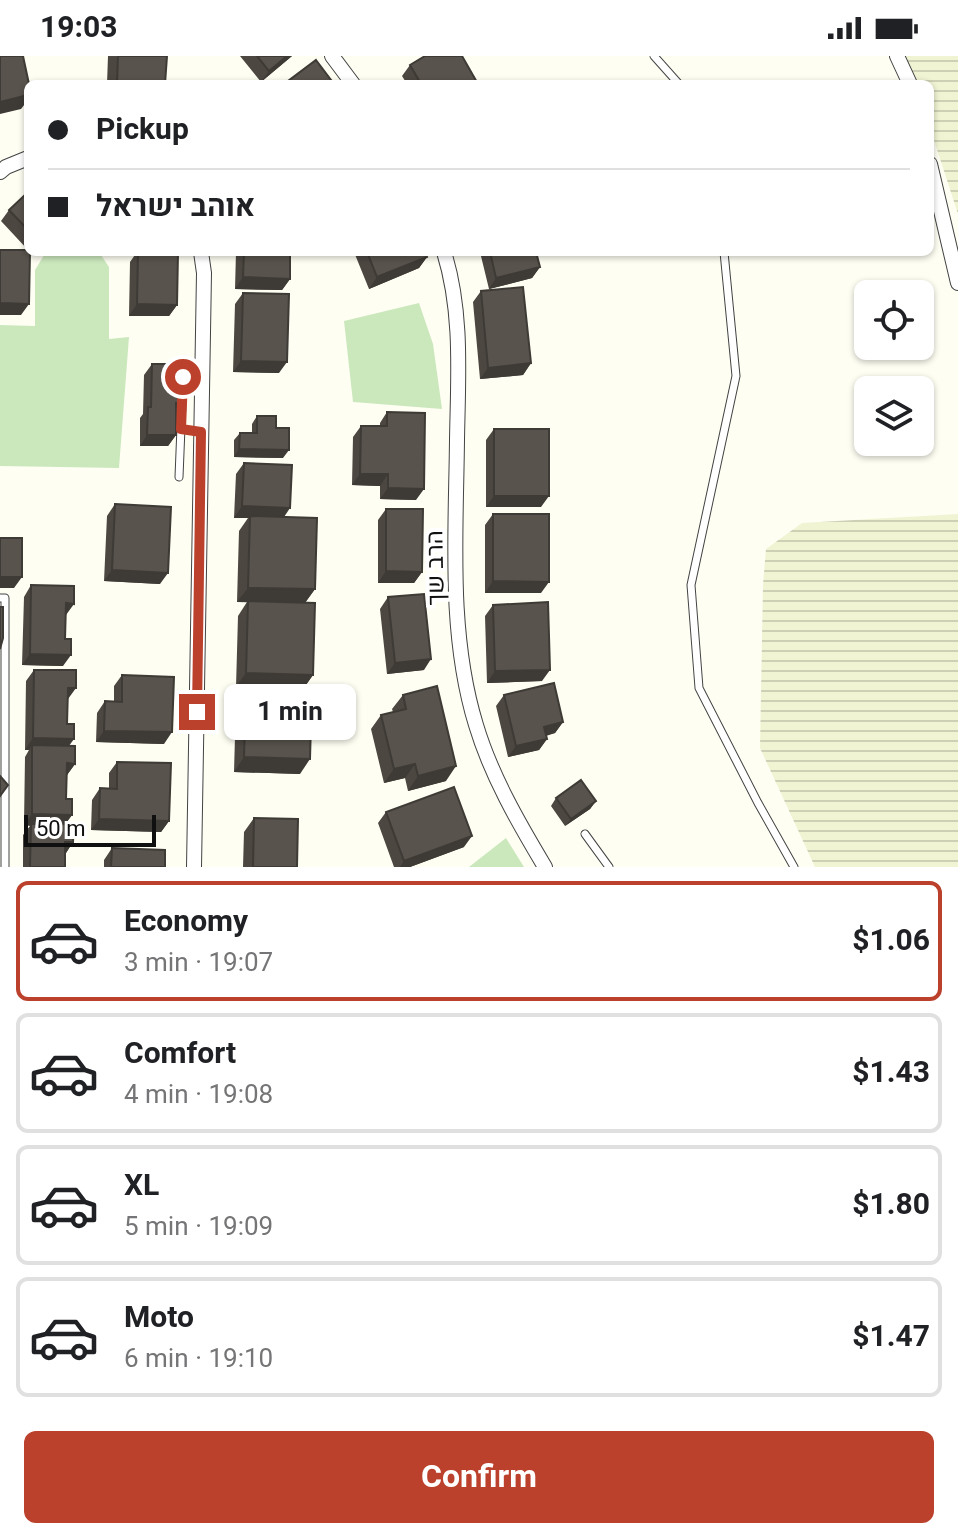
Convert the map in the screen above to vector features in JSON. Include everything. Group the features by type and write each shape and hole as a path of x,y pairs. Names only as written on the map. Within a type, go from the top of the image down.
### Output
{"street":[{"path":"332,56 350,80"},
{"path":"897,56 908,80"},
{"path":"0,172 24,160"},
{"path":"934,181 958,283"},
{"path":"194,867 204,273 202,256"},
{"name":"הרב שך","path":"445,256 458,338 456,562 457,614 464,677 475,724 491,767 545,867"}],"lane":[{"path":"654,56 675,80"},
{"path":"724,256 736,376 691,585 699,688 794,867"},
{"path":"179,477 183,377"},
{"path":"181,429 201,432"},
{"path":"0,598 5,598 5,867"},
{"path":"585,834 609,867"}],"green space":[{"path":"904,56 958,56 958,214 934,140 934,80 914,80"},
{"path":"44,256 102,256 109,267 109,339 129,337 119,468 0,466 0,325 35,326 35,270"},
{"path":"419,303 433,344 442,409 353,402 344,321"},
{"path":"958,514 958,867 815,867 760,748 766,549 802,523"},
{"path":"506,838 524,867 469,867"}],"building":[{"path":"0,56 23,56 28,80 24,80 24,96 0,102"},
{"path":"118,56 167,56 165,80 117,80"},
{"path":"257,56 287,56 269,71"},
{"path":"425,56 462,56 476,80 419,80 410,65"},
{"path":"316,60 331,80 289,80"},
{"path":"24,196 24,226 9,210"},
{"path":"0,250 24,250 24,256 30,256 29,304 0,303"},
{"path":"138,256 178,256 177,305 137,304"},
{"path":"244,256 290,256 290,279 243,277"},
{"path":"369,256 427,256 427,257 377,277"},
{"path":"491,256 537,256 540,267 496,278"},
{"path":"523,287 531,363 488,368 481,291"},
{"path":"243,293 289,294 287,362 241,361"},
{"path":"152,364 180,364 176,435 147,435"},
{"path":"387,412 425,413 424,489 388,488 388,474 360,474 361,426 387,426"},
{"path":"257,416 276,416 276,428 289,428 289,450 239,449 240,433 257,433"},
{"path":"494,429 549,429 549,496 494,496"},
{"path":"244,463 292,465 290,508 242,506"},
{"path":"115,504 171,507 168,573 112,570"},
{"path":"386,509 423,509 422,572 386,571"},
{"path":"493,514 549,514 549,582 493,581"},
{"path":"250,516 317,518 315,589 248,588"},
{"path":"0,538 22,538 22,577 0,577"},
{"path":"31,585 74,586 74,604 66,603 65,639 71,639 71,655 30,654"},
{"path":"424,594 431,659 395,663 388,597"},
{"path":"248,601 315,603 313,675 246,673"},
{"path":"548,602 550,670 495,671 493,605"},
{"path":"0,607 3,607 3,638 0,649"},
{"path":"34,670 76,670 76,688 68,688 67,724 74,724 74,739 33,738"},
{"path":"122,675 174,677 172,732 104,731 105,701 122,702"},
{"path":"554,683 563,722 544,727 547,739 516,746 504,695"},
{"path":"437,686 456,766 418,776 415,764 394,769 381,715 406,709 403,695"},
{"path":"246,687 312,689 310,759 244,757"},
{"path":"32,745 75,746 75,764 67,763 66,799 72,799 72,815 32,814"},
{"path":"117,762 171,763 169,821 99,819 100,788 117,789"},
{"path":"0,776 8,785 0,796"},
{"path":"581,780 596,801 571,819 556,798"},
{"path":"454,787 472,836 404,861 386,812"},
{"path":"254,818 298,819 297,867 253,867"},
{"path":"31,824 74,824 73,842 65,842 65,867 30,867"},
{"path":"112,848 165,850 165,867 111,867"}],"route":[{"path":"183,377 181,429 201,432 197,712"}]}
